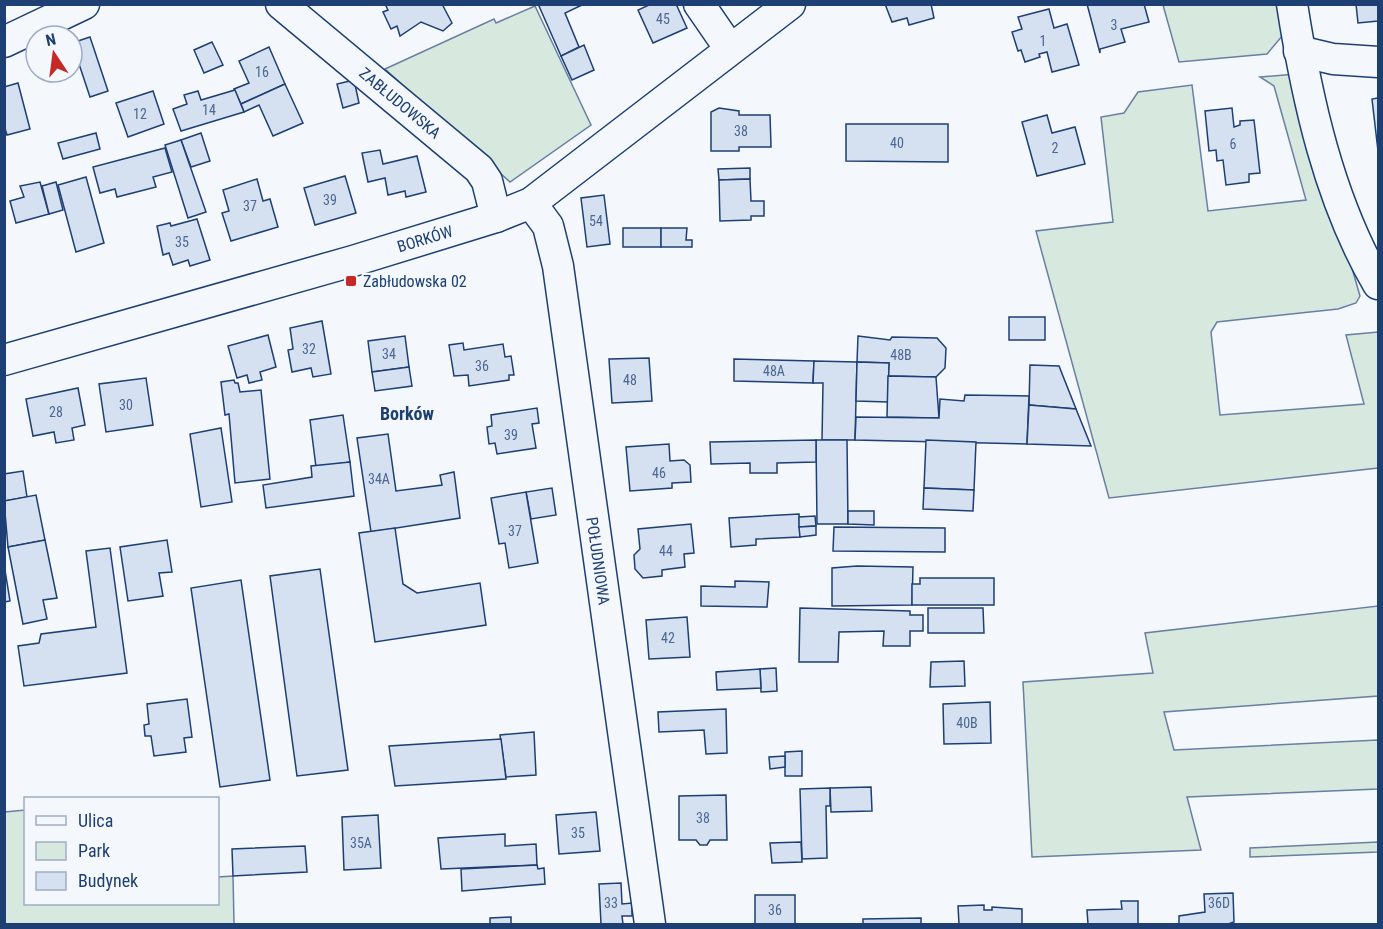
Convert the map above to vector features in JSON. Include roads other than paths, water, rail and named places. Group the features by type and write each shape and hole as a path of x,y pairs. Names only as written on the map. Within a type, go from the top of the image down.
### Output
{"street":[{"path":"4,42 84,4"},
{"name":"ZABŁUDOWSKA","path":"281,4 479,169 487,181 496,217"},
{"path":"699,4 730,50"},
{"name":"BORKÓW","path":"4,360 342,264 496,217 531,203 790,4"},
{"path":"1292,4 1299,51 1313,114 1333,182 1359,250 1378,284"},
{"path":"1299,51 1333,59 1378,62"},
{"name":"POŁUDNIOWA","path":"531,203 548,226 558,266 650,924"}],"place":[{"name":"Zabłudowska 02","path":"351,281"}],"district":[{"name":"Borków","path":"407,413"}]}
